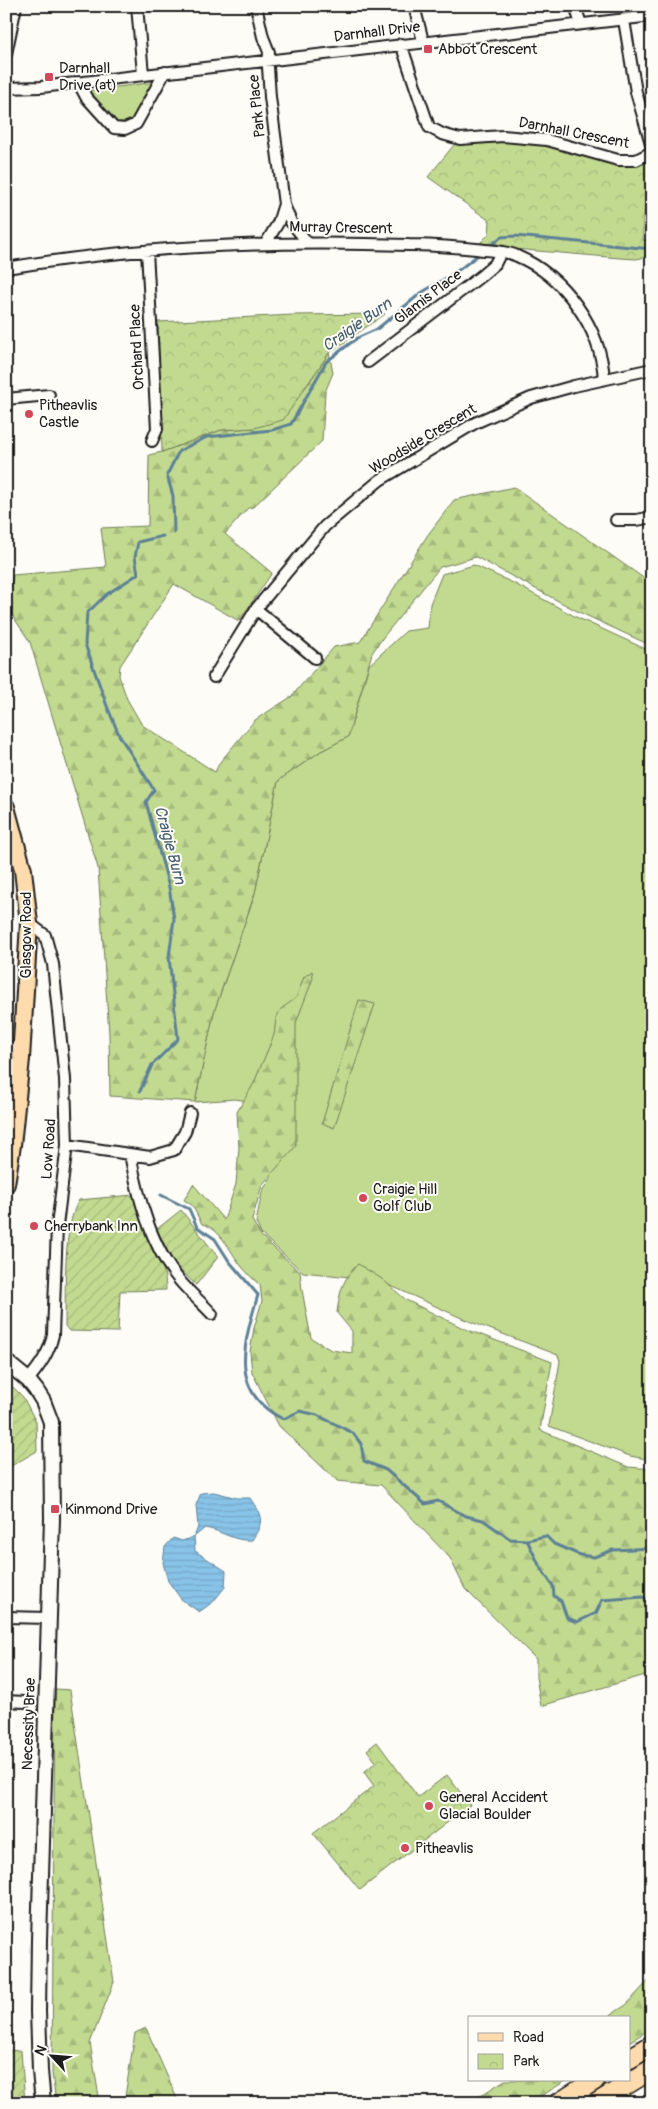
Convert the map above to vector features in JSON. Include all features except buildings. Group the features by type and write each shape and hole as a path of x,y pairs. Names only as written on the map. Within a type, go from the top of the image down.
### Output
{"highway":[{"path":"630,2058 652,2045"},
{"path":"597,2103 652,2069"},
{"path":"558,2103 592,2082"}],"main road":[{"name":"Glasgow Road","path":"6,807 23,870 29,923 14,1047 12,1145 6,1184"},
{"name":"Necessity Brae","path":"6,1362 28,1380 43,1401 51,1422 52,1518 38,2011 43,2103"}],"street":[{"path":"6,54 16,6"},
{"path":"137,6 143,74"},
{"name":"Park Place","path":"256,6 263,37 269,52 270,97 284,204 291,222 307,242"},
{"path":"414,6 424,41"},
{"path":"575,6 580,24"},
{"name":"Darnhall Drive","path":"6,88 41,87 652,16"},
{"name":"Darnhall Crescent","path":"624,20 636,92 652,147"},
{"name":"Darnhall Crescent","path":"401,44 429,127 442,134 460,139 503,136 547,140 600,157 618,160 636,160 652,152"},
{"path":"78,82 86,96 114,128 125,129 136,124 165,72"},
{"name":"Park Place","path":"266,243 278,223 284,204"},
{"name":"Murray Crescent","path":"6,268 192,246 266,243 307,242 458,246 496,251 516,255 539,267 568,292 588,323 604,379"},
{"name":"Orchard Place","path":"147,251 157,429 152,442"},
{"name":"Glamis Place","path":"368,362 495,264 496,251"},
{"name":"Woodside Crescent","path":"214,677 256,609 325,526 380,480 475,424 531,398 652,369"},
{"path":"6,399 49,395"},
{"path":"616,520 637,520 652,517"},
{"path":"256,609 315,658"},
{"name":"Low Road","path":"28,1380 50,1348 53,1335 56,1226 66,1145 65,1079 53,964 45,935 29,923"},
{"path":"66,1145 150,1157 174,1150 185,1132 190,1113"},
{"path":"130,1154 135,1184 160,1250 179,1281 212,1314"},
{"path":"6,1617 48,1618"},
{"path":"6,1701 25,1702"}],"green space":[{"path":"156,82 144,105 135,117 122,122 113,121 86,91"},
{"path":"458,140 528,140 576,152 586,157 623,164 652,154 652,181 650,180 643,220 643,240 652,241 652,256 636,259 620,258 514,249 495,244 480,243 489,234 490,221 428,177"},
{"path":"385,314 329,353 283,420 254,428 221,430 162,452 158,322 293,315"},
{"path":"329,353 333,373 325,392 322,441 253,507 248,508 225,534 272,573 239,621 174,584 120,666 119,676 127,699 142,725 215,772 220,762 255,720 291,697 334,647 360,642 427,536 454,500 514,487 652,584 652,646 579,612 476,557 440,567 372,653 348,737 321,751 278,781 255,893 214,1012 195,1102 110,1096 109,1034 98,868 30,642 6,606 13,575 106,567 101,528 148,526 149,455 221,430 254,428 306,387"},
{"path":"474,565 515,584 576,617 652,652 652,1460 630,1456 549,1426 560,1361 558,1355 466,1320 378,1280 303,1272 261,1234 256,1222 262,1192 271,1177 269,1142 248,1101 235,1099 195,1102 214,1012 255,893 278,781 321,751 348,737 369,665 406,631 428,628 430,604 442,574"},
{"path":"312,971 313,978 296,1023 296,1146 262,1185 252,1220 261,1236 300,1272 311,1338 331,1350 352,1353 352,1331 337,1313 343,1286 348,1275 358,1264 382,1279 406,1300 463,1328 552,1362 540,1430 628,1467 652,1469 652,1673 541,1706 536,1677 536,1659 465,1589 450,1558 381,1485 337,1481 279,1426 252,1372 250,1352 254,1328 262,1301 260,1285 243,1268 220,1236 209,1226 202,1224 192,1205 184,1200 193,1184 224,1220 236,1184 239,1148 237,1112 253,1085 274,1035 276,1018 281,1009 296,998 304,977"},
{"path":"359,1000 375,1004 334,1128 322,1123"},
{"path":"133,1195 144,1228 162,1263 166,1290 120,1291 118,1332 69,1331 65,1326 67,1243 74,1212 79,1200"},
{"path":"181,1210 218,1257 196,1285 173,1263 157,1229"},
{"path":"6,1380 23,1397 36,1422 37,1451 11,1466 6,1462"},
{"path":"55,1689 70,1690 114,1982 90,2043 100,2103 56,2103 52,2073"},
{"path":"377,1742 418,1797 447,1775 470,1805 360,1890 313,1833 374,1786 364,1772 376,1762 367,1750"},
{"path":"652,1977 652,2028 630,2041 630,2016 609,2016 626,2005"},
{"path":"146,2028 179,2103 124,2103 135,2033"},
{"path":"6,2050 21,2051 25,2103 6,2103"},
{"path":"502,2082 564,2082 530,2103 469,2103"}],"water":[{"path":"214,1492 237,1498 250,1498 259,1514 259,1528 252,1540 234,1538 205,1528 194,1537 198,1527 196,1505 201,1493"},
{"path":"194,1537 195,1551 226,1571 225,1587 213,1602 199,1612 181,1599 168,1581 163,1563 165,1547 173,1538 182,1541"}],"waterway":[{"name":"Craigie Burn","path":"489,247 501,237 515,236 652,249"},
{"name":"Craigie Burn","path":"174,533 173,496 167,475 179,451 207,437 272,430 291,424 326,362 357,338 377,329 421,293 456,272 482,252"},
{"name":"Craigie Burn","path":"140,1091 152,1065 178,1039 169,957 174,919 169,887 146,802 154,790 119,735 85,644 87,613 107,594 138,574 135,557 138,542 163,536"},
{"path":"161,1195 189,1209 197,1227 215,1239 229,1261 258,1295 248,1330 245,1364 247,1380 254,1395 266,1408 283,1419 300,1411 317,1415 353,1433 361,1444 364,1461 386,1470 425,1504 438,1501 466,1516 483,1520 510,1539 527,1540 546,1536 554,1544 580,1555 594,1557 613,1550 652,1548"},
{"path":"527,1540 540,1567 553,1586 554,1596 561,1601 567,1618 577,1622 596,1613 602,1600 643,1597 652,1602"}],"place":[{"name":"Abbot Crescent","path":"428,49"},
{"name":"Darnhall Drive (at)","path":"49,77"},
{"name":"Pitheavlis Castle","path":"29,414"},
{"name":"Craigie Hill Golf Club","path":"363,1198"},
{"name":"Cherrybank Inn","path":"34,1226"},
{"name":"Kinmond Drive","path":"55,1509"},
{"name":"General Accident Glacial Boulder","path":"429,1806"},
{"name":"Pitheavlis","path":"405,1848"}]}
